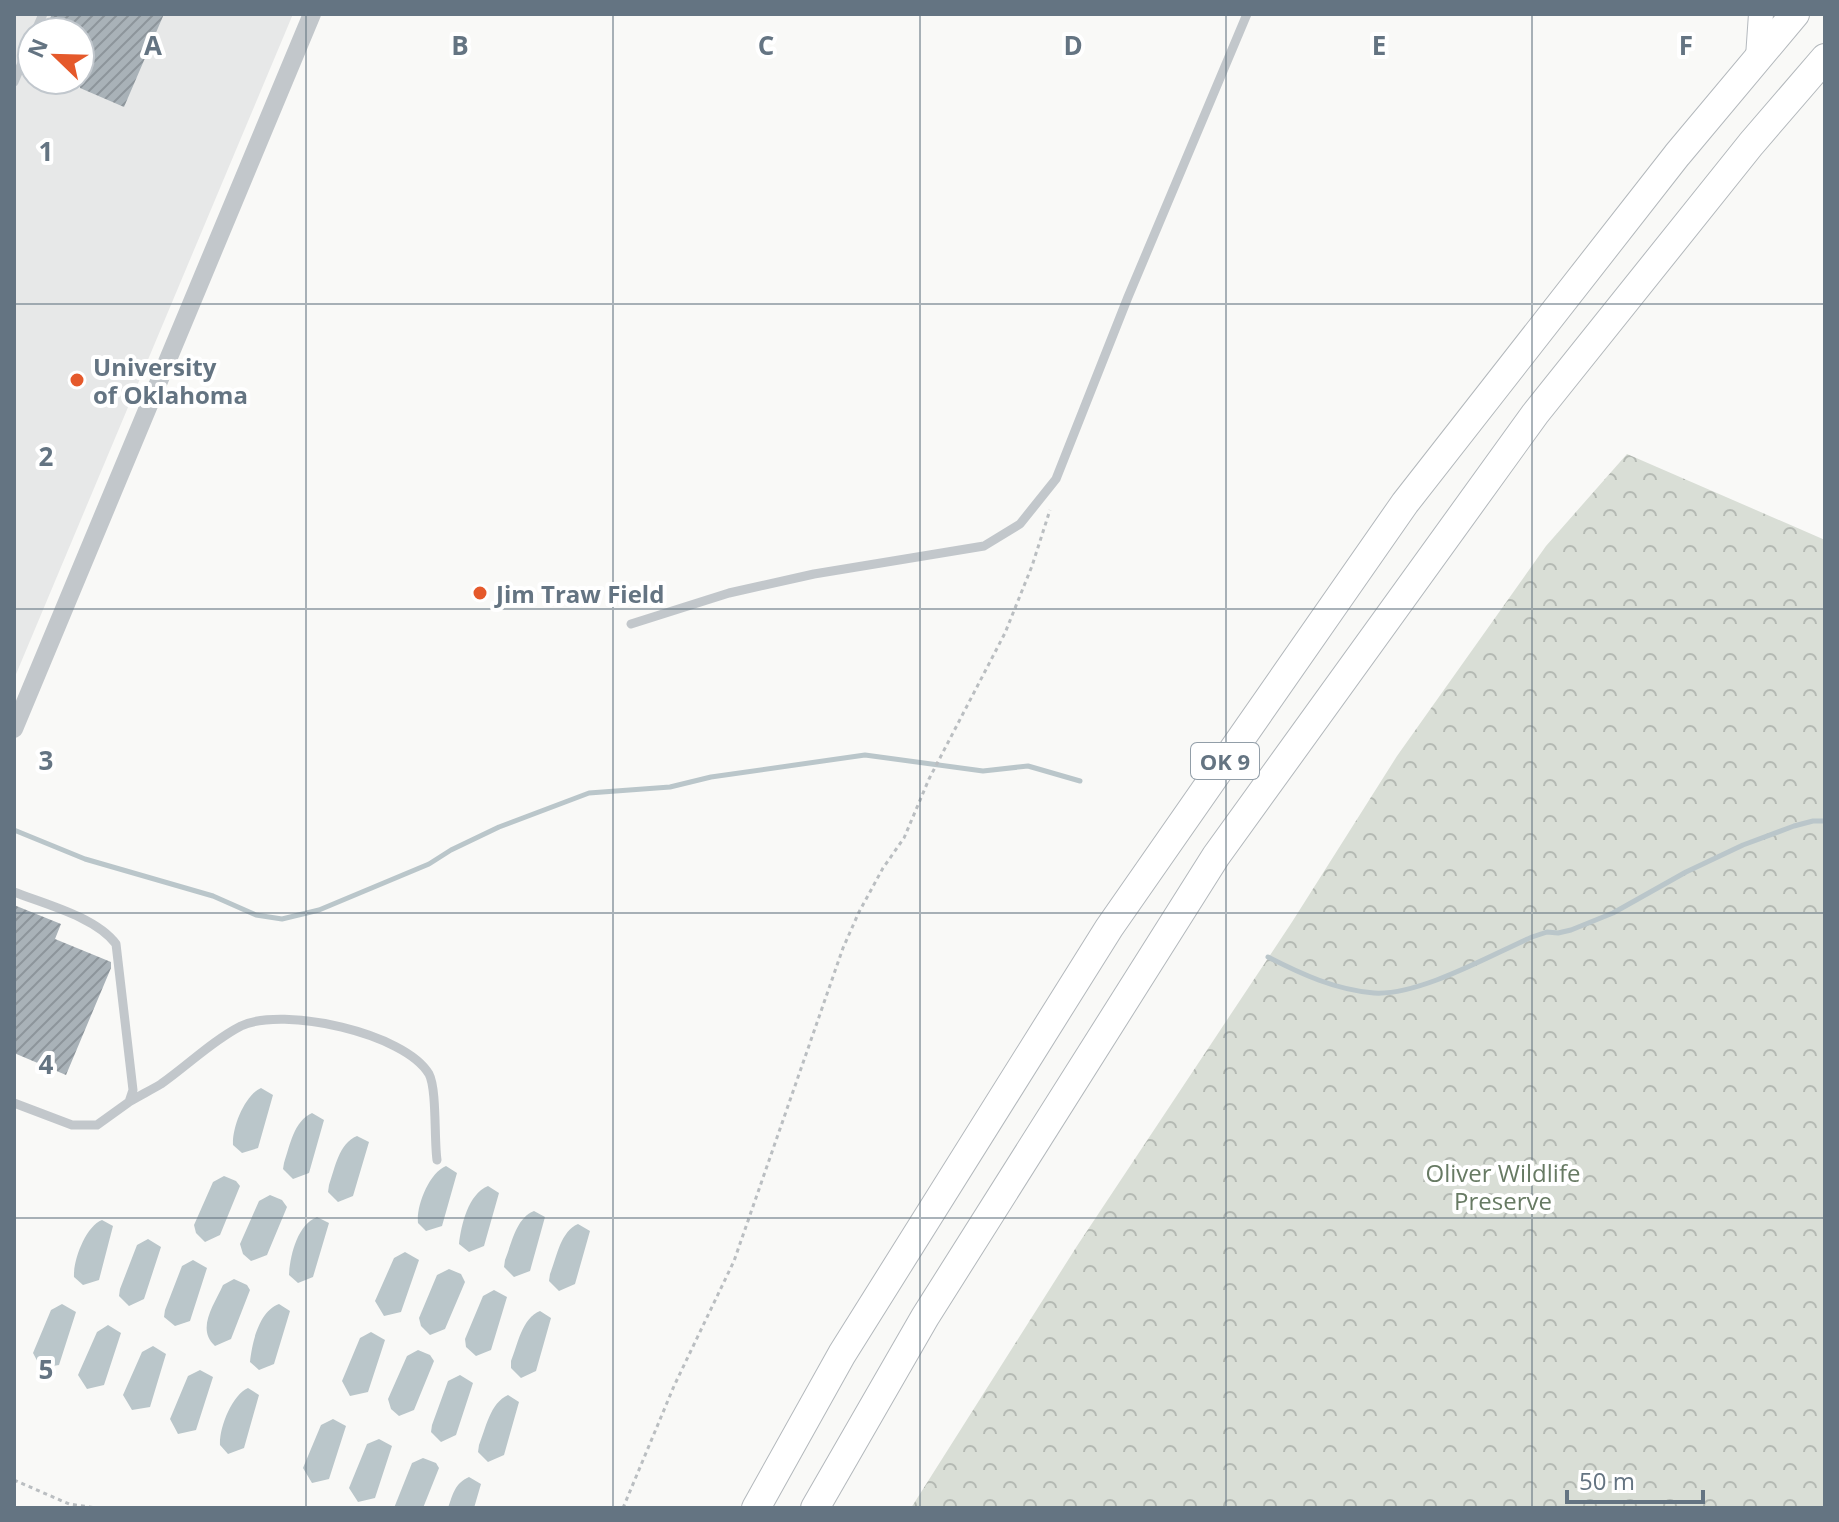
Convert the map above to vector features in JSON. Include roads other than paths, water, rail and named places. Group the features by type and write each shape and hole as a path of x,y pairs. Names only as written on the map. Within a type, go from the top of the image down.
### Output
{"highway":[{"name":"OK 9","path":"756,1508 842,1354 1109,928 1405,503 1677,155 1795,14"},
{"name":"OK 9","path":"815,1508 925,1317 1216,856 1535,414 1751,144 1825,58"}],"main road":[{"path":"1758,57 1761,14"}],"street":[{"path":"14,729 312,14"}],"lane":[{"path":"631,624 729,593 800,577 984,546 1020,524 1056,479 1139,268 1247,14"},
{"path":"14,892 92,923 109,934 116,944 133,1074 129,1102"},
{"path":"14,1103 53,1119 84,1126 97,1125 243,1026 287,1018 314,1020 389,1043 412,1055 429,1075 437,1160"}],"waterway":[{"path":"14,830 85,859 213,896 256,915 282,919 319,910 429,864 499,827 589,793 670,787 711,777 865,755 983,771 1028,766 1080,781"},
{"path":"1268,957 1332,985 1374,993 1412,988 1454,973 1532,937 1571,930 1613,913 1686,872 1743,845 1794,826 1825,821"}],"place":[{"name":"University of Oklahoma","path":"77,380"},
{"name":"Jim Traw Field","path":"480,593"}],"park label":[{"name":"Oliver Wildlife Preserve","path":"1503,1186"}]}
